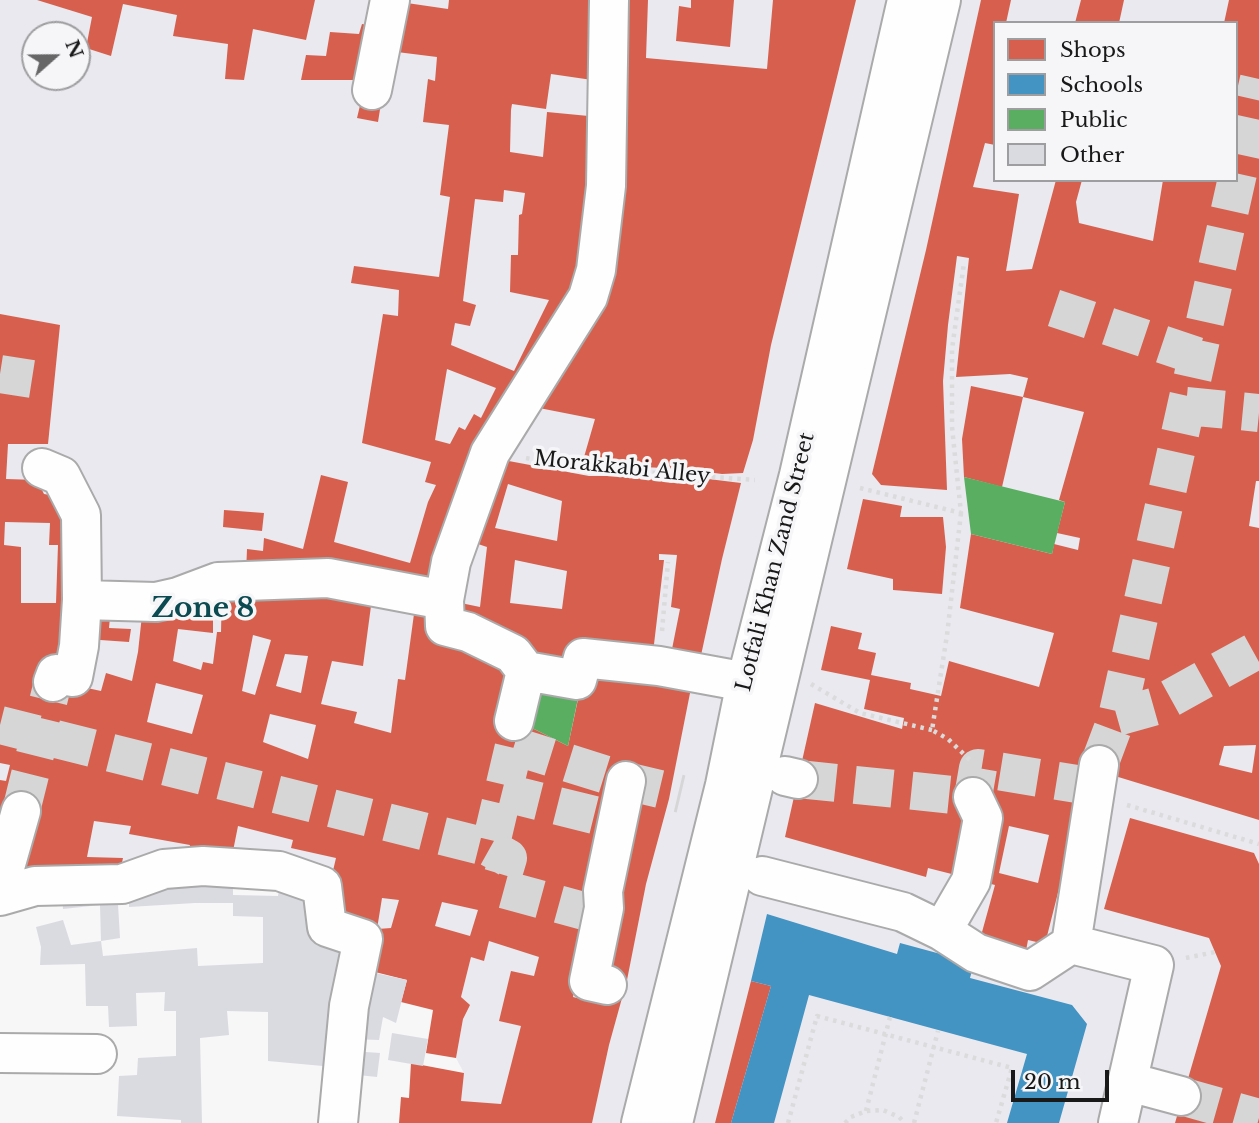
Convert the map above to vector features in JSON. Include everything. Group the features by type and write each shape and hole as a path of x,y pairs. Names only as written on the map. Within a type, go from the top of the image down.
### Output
{"street":[{"path":"372,90 390,0"},
{"path":"609,0 606,186 596,270 587,297 490,453 451,562 444,600 445,626 468,632 513,654 526,671 578,680 583,659 659,666 747,682"},
{"name":"Lotfali Khan Zand Street","path":"641,1123 799,475 907,0"},
{"path":"673,1123 941,0"},
{"path":"42,468 61,476 80,515 82,600 73,677 56,674 53,682"},
{"path":"82,600 156,602 218,582 328,578 444,600"},
{"path":"514,721 526,671"},
{"path":"1071,944 1097,776"},
{"path":"622,989 589,981 604,908 603,891 626,780"},
{"path":"942,932 971,881 983,818 976,782"},
{"path":"0,885 20,811"},
{"path":"0,896 35,886 122,884 164,869 203,866 279,871 321,886 327,927 363,939 349,1006 338,1123"},
{"path":"762,876 903,912 976,953 1030,971 1071,944 1154,965 1118,1123"},
{"path":"0,1053 97,1054"},
{"path":"1129,1082 1181,1096"}],"path":[{"path":"933,730 961,513 952,427 952,349 964,263"},
{"name":"Morakkabi Alley","path":"490,453 584,468 755,480"},
{"path":"852,486 961,513"},
{"path":"659,666 668,562"},
{"path":"804,682 818,686 860,713 933,730 948,739 976,782"},
{"path":"1097,776 1129,807 1259,844"},
{"path":"788,1123 817,1016 1012,1068 996,1123"},
{"path":"866,1111 890,1017"},
{"path":"914,1123 938,1031"},
{"path":"845,1123 851,1117 866,1111 883,1110 899,1117 905,1123"}],"shaded area":[{"path":"0,0 1259,0 1259,1123 449,1123 464,1073 456,1058 463,1019 461,997 471,957 430,945 409,932 391,928 377,929 365,934 323,877 0,885"}],"building: Shops":[{"path":"37,0 315,0 306,40 253,29 244,80 225,79 228,44 173,36 177,15 123,4 111,56 91,50 92,17"},
{"path":"449,0 600,0 599,81 551,74 546,109 512,104 511,110 510,152 543,157 547,112 599,117 591,257 440,585 246,574 247,549 263,551 264,538 303,549 321,475 348,482 334,542 410,563 428,502 436,485 425,482 431,462 362,443 383,314 398,316 399,290 351,283 354,266 439,277 450,197 440,195 449,125 423,122 428,79 435,81 437,57 389,51 400,2 448,9","holes":["504,190 525,193 522,214 519,215 518,255 511,255 510,292 549,300 514,371 451,345 455,323 470,326 476,305 463,301 475,199 503,202","447,369 496,388 481,418 474,414 465,430 459,427 450,444 435,440"]},
{"path":"615,0 648,0 646,58 767,69 773,0 856,0 771,345 753,440 743,473 722,474 684,469 582,464 595,419 529,406 579,323"},
{"path":"691,0 734,0 730,47 676,41 679,6 691,8"},
{"path":"981,0 1011,0 1006,21 993,21 993,145 985,143 973,187 1019,194 1006,271 1032,269 1055,182 1081,182 1076,202 1079,223 1153,241 1163,182 1238,182 1238,21 1224,21 1229,0 1259,0 1259,481 1256,481 1249,526 1259,528 1259,820 1115,776 1114,796 1080,791 1045,944 1028,940 1025,956 979,943 995,885 928,868 926,877 785,837 815,703 902,729 904,718 864,709 870,680 821,670 831,626 862,633 858,649 876,653 871,675 911,683 910,689 941,696 949,661 1039,687 1054,633 960,608 971,534 1052,554 1054,544 1078,550 1080,538 1057,533 1065,502 1059,500 1084,412 1023,397 1028,378 1010,374 956,377 969,258 957,256 948,325 943,381 947,490 881,485 872,474 926,250","holes":["1256,745 1252,773 1219,765 1224,746","1009,826 1049,835 1038,883 999,873"]},
{"path":"1081,0 1124,0 1119,21 1076,21"},
{"path":"362,24 379,27 368,80 301,80 306,55 326,56 330,32 359,34"},
{"path":"363,93 382,97 378,122 357,118"},
{"path":"0,314 60,325 48,444 8,444 6,479 37,480 44,494 61,497 78,686 101,691 106,673 132,681 143,606 213,588 213,633 178,629 173,661 201,670 203,662 213,664 217,632 221,632 222,588 416,600 512,658 524,724 568,746 586,662 693,678 669,799 646,884 627,980 592,1123 399,1123 401,1097 409,1098 411,1063 464,1073 461,1101 501,1104 521,1026 499,1021 511,971 534,976 539,957 489,941 484,961 471,957 461,997 470,1005 463,1019 456,1058 426,1053 433,1010 401,1002 407,980 363,969 377,929 337,926 343,894 328,892 336,858 291,848 293,840 238,826 231,861 187,861 190,845 129,834 131,826 94,821 87,857 123,858 119,876 15,877 0,835 0,780 6,781 10,765 0,763","holes":["5,522 50,523 49,545 58,545 56,603 21,603 21,547 4,545","371,606 414,614 405,680 398,679 391,733 354,723 357,712 321,704 332,661 363,666","253,635 271,640 255,695 242,691","285,654 308,656 301,693 276,686","156,683 203,695 192,734 147,722","270,714 316,725 308,759 263,742","382,898 399,900 391,928 377,929","442,902 478,910 470,936 435,926","575,986 596,992 593,1002 573,997"]},
{"path":"971,386 1023,397 1002,487 964,477 962,439"},
{"path":"498,459 589,476 684,476 741,483 698,669 669,664 680,609 671,607 677,555 659,554 659,560 664,560 652,661 575,674 493,639 451,601 480,607 487,547 466,540","holes":["508,484 562,501 557,541 495,528","515,560 567,571 562,609 510,603"]},
{"path":"863,499 902,506 900,517 943,517 946,547 942,594 893,590 893,579 847,569"},
{"path":"224,510 264,513 262,531 223,527"},
{"path":"89,605 111,606 109,628 131,629 129,642 86,639"},
{"path":"1130,818 1254,853 1259,864 1259,1123 1175,1123 1221,966 1209,938 1104,909"},
{"path":"751,981 771,986 731,1123 715,1123"}],"building: Schools":[{"path":"767,914 897,954 900,943 974,963 970,978 1072,1005 1087,1024 1059,1123 1007,1123 1027,1054 809,995 774,1123 731,1123 771,986 751,981"}],"building: Public":[{"path":"964,477 1065,502 1052,554 971,534"},
{"path":"534,677 581,684 568,746 524,724"}],"building: Other":[{"path":"233,872 233,895 278,896 280,883 319,897 353,939 334,1067 268,1061 268,1012 227,1011 229,1035 200,1038 202,1123 117,1116 119,1076 137,1075 138,1058 176,1056 176,1011 164,1011 165,992 136,993 137,1026 109,1027 108,1006 86,1006 85,964 40,965 41,947 36,927 63,920 71,945 101,941 103,956 197,948 198,966 263,963 263,917 233,916 233,903 129,907 129,884"},
{"path":"117,888 120,938 101,941 100,905 63,909 62,895"},
{"path":"371,972 407,980 396,1023 383,1017 379,1040 352,1039"},
{"path":"392,1033 428,1039 423,1066 388,1060"},
{"path":"352,1051 380,1053 377,1077 349,1074"}],"tunnel":[{"path":"1238,173 1259,79"},
{"path":"1099,765 1117,717 1236,182"},
{"path":"1054,308 1197,356"},
{"path":"0,374 32,379"},
{"path":"1186,406 1259,413"},
{"path":"1117,717 1156,706 1259,649"},
{"path":"21,811 53,682"},
{"path":"0,725 490,848 514,746 514,721"},
{"path":"514,746 626,781 681,794"},
{"path":"798,779 973,797 978,768 1096,787"},
{"path":"502,792 618,821"},
{"path":"490,848 508,858 499,888 602,916"},
{"path":"1181,1096 1259,1118"}],"district":[{"name":"Zone 8","path":"203,609"}]}
